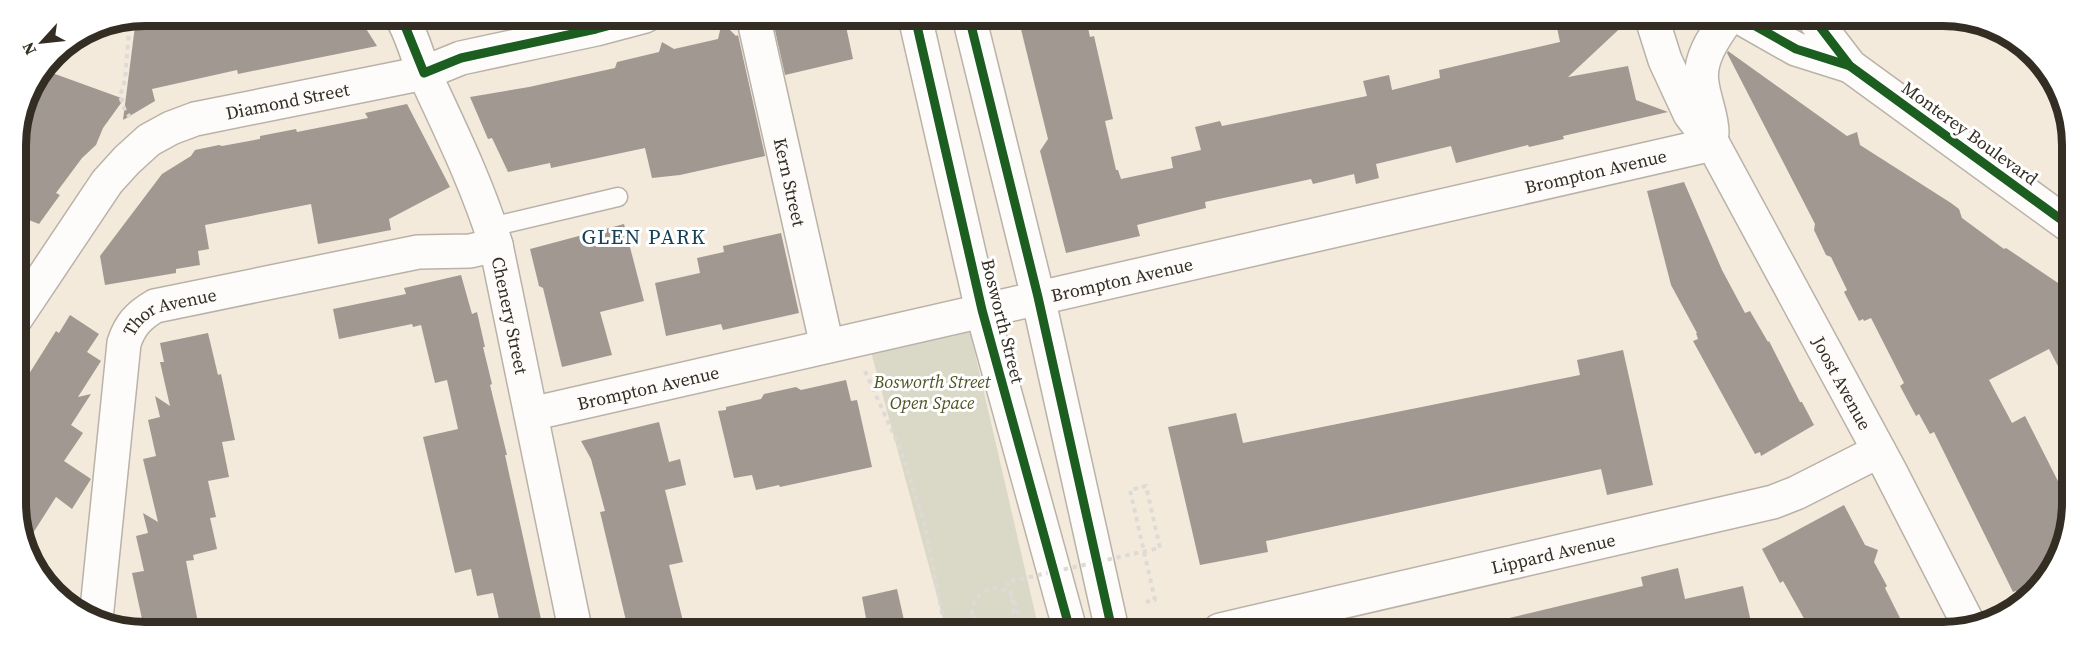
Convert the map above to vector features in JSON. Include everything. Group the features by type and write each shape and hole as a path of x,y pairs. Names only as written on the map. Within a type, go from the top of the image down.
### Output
{"street":[{"name":"Chenery Street","path":"405,26 472,177 493,236 574,622"},
{"name":"Diamond Street","path":"26,303 107,182 127,159 149,140 171,128 195,119 424,73 547,28 563,26"},
{"name":"Kern Street","path":"756,26 839,343"},
{"name":"Bosworth Street","path":"917,26 982,310 1068,621"},
{"name":"Bosworth Street","path":"971,26 1038,297 1110,621"},
{"name":"Joost Avenue","path":"1654,26 1665,60 1690,114 1713,144 1879,451 1966,619"},
{"name":"Joost Avenue","path":"1713,144 1712,127 1701,81 1702,69 1712,42 1722,26"},
{"name":"Monterey Boulevard","path":"1755,26 1796,49 1850,66"},
{"name":"Monterey Boulevard","path":"1819,26 1850,66 2062,220"},
{"name":"Brompton Avenue","path":"531,414 1713,144"},
{"path":"2034,200 2062,227"},
{"name":"Thor Avenue","path":"97,611 124,343 130,327 140,315 155,306 407,254 470,251 493,236"},
{"name":"Lippard Avenue","path":"1257,621 1773,502 1796,494 1879,451"}],"lane":[{"path":"493,236 618,197"}],"path":[{"path":"128,27 125,80 120,96 125,111 149,140"},
{"path":"839,343 902,453 924,525 943,622"},
{"path":"1009,622 1013,613 1007,582 1018,579 1128,555 1138,553 1145,552 1149,551 1160,548 1146,486 1130,490 1143,545 1145,552 1146,556 1155,600 1142,603"},
{"path":"977,622 972,610 975,599 983,591 992,588 1007,592 1011,596 1020,622"}],"green space":[{"name":"Bosworth Street Open Space","path":"970,332 1037,622 944,622 871,352"}],"building":[{"path":"139,26 140,30 158,26 364,26 377,46 238,74 237,70 152,89 155,101 123,120 135,27"},
{"path":"721,26 726,26 736,36 738,35 765,156 680,175 652,178 645,148 551,168 550,163 508,172 492,138 488,139 470,97 615,68 617,62 659,52 662,42 674,49 718,39"},
{"path":"774,26 846,26 853,59 785,75"},
{"path":"1020,26 1088,26 1090,37 1094,36 1113,119 1105,121 1116,170 1121,179 1173,168 1171,157 1201,150 1195,127 1220,121 1222,126 1367,96 1363,81 1389,75 1392,90 1440,78 1439,70 1560,42 1557,26 1623,26 1568,77 1628,66 1636,100 1668,112 1563,136 1564,139 1529,147 1528,145 1456,163 1451,146 1376,164 1379,178 1356,184 1354,174 1313,184 1311,179 1205,202 1206,208 1137,225 1140,236 1066,253 1040,151 1048,139"},
{"path":"1728,51 1847,136 1857,132 1860,145 1951,203 1959,209 1962,218 2004,249 2006,248 2062,286 2062,374 2049,349 1989,380 2012,423 2025,416 2062,489 2061,518 2056,541 2042,569 2018,595 2016,591 2013,592 1934,432 1930,434 1919,414 1916,416 1900,386 1904,383 1871,318 1859,321 1844,292 1847,290 1831,257 1826,255 1814,230 1815,224"},
{"path":"50,72 124,99 103,128 96,145 82,158 56,193 60,195 39,224 26,219 27,129 35,99"},
{"path":"407,104 450,187 389,219 391,230 318,244 311,204 205,225 209,249 198,251 200,265 176,269 176,273 105,285 100,256 162,174 191,156 195,150 260,139 260,136 296,129 297,132 368,118 365,113"},
{"path":"1684,182 1722,270 1745,313 1750,311 1769,341 1814,425 1761,456 1760,452 1755,454 1693,341 1698,339 1697,333 1671,285 1647,191"},
{"path":"624,224 644,301 600,312 612,355 562,367 543,288 539,286 530,249"},
{"path":"781,233 799,313 723,330 721,324 666,336 655,283 700,273 697,258 724,252 723,246"},
{"path":"461,275 472,314 477,312 492,384 490,385 542,622 500,622 493,593 477,596 471,569 455,573 423,437 458,429 447,380 435,383 421,325 413,327 412,324 339,339 333,309 406,294 404,288"},
{"path":"70,315 99,334 87,352 101,361 78,397 91,394 71,425 83,433 64,461 91,479 72,509 56,497 31,536 26,502 26,379 56,331 59,333"},
{"path":"208,333 218,375 221,374 235,440 222,442 229,477 208,481 216,517 210,518 217,549 193,555 194,560 186,561 198,622 143,622 132,573 144,571 136,536 148,533 143,513 158,522 143,459 156,456 148,420 160,417 155,396 170,406 160,362 164,362 160,343"},
{"path":"1623,350 1653,485 1607,495 1601,469 1266,541 1268,552 1200,565 1168,427 1236,413 1243,443 1580,375 1577,360"},
{"path":"846,380 851,401 857,400 872,467 756,490 752,475 734,478 718,411 761,399 764,394 796,387 801,390"},
{"path":"659,422 669,462 680,459 686,485 665,490 683,562 669,565 683,622 626,622 600,512 605,511 591,459 581,441"},
{"path":"1844,505 1865,545 1878,550 1874,562 1902,621 1805,621 1783,581 1780,583 1762,549"},
{"path":"1678,568 1685,599 1743,586 1751,621 1497,621 1643,586 1641,577"},
{"path":"897,589 904,622 867,622 862,597"}],"cycle path":[{"path":"405,26 424,73 461,58 607,26"},
{"path":"917,26 982,310 1068,621"},
{"path":"971,26 1038,297 1110,621"},
{"path":"1755,26 1796,49 1850,66"},
{"path":"1819,26 1850,66 2062,220"}],"district":[{"name":"GLEN PARK","path":"644,236"}]}
